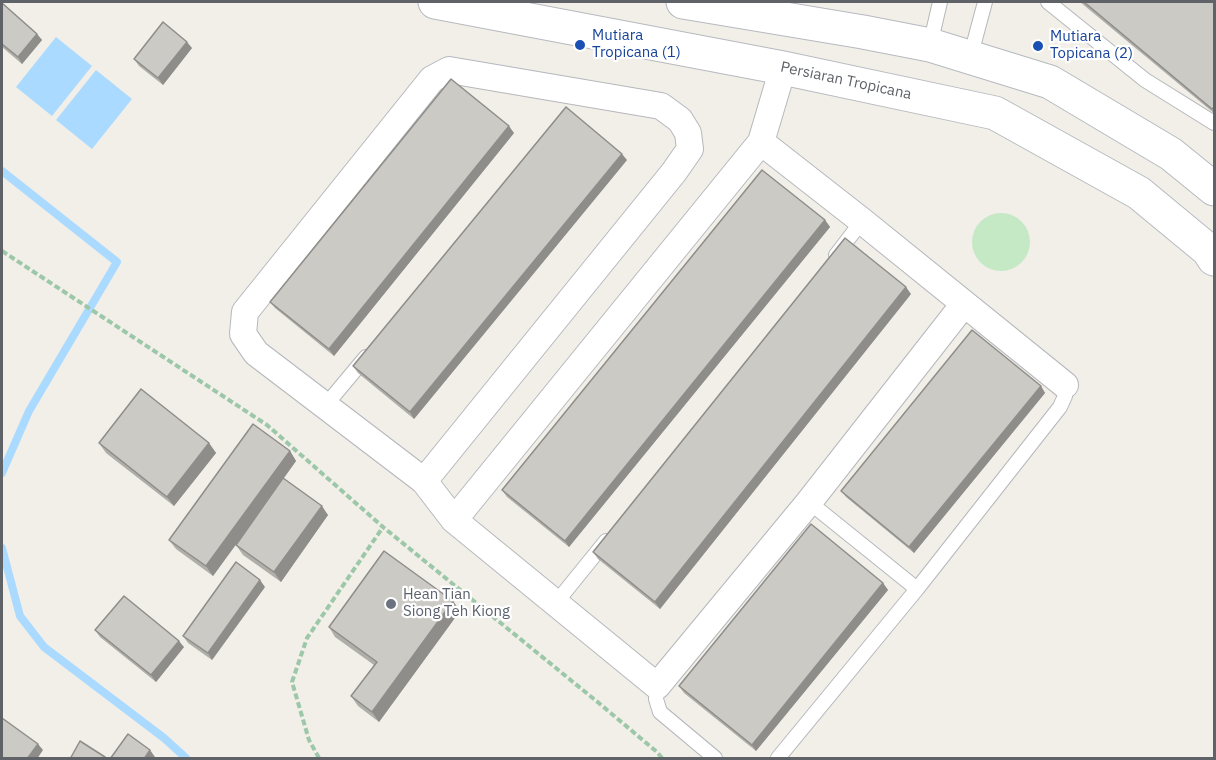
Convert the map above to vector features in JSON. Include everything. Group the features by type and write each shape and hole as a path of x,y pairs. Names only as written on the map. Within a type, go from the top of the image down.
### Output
{"main road":[{"name":"Persiaran Tropicana","path":"435,2 783,68 994,112 1139,193 1208,250 1215,259"},
{"path":"683,2 930,45 1050,82 1171,154 1215,189"}],"street":[{"path":"454,520 760,142 783,68"},
{"path":"424,481 674,172 690,148 688,133 680,120 661,105 568,99 449,70 432,79 245,312 243,334 256,353 424,481 454,520 657,686 809,502 964,304"},
{"path":"760,142 1065,385"}],"lane":[{"path":"930,45 940,2"},
{"path":"970,58 985,2"},
{"path":"1048,2 1145,80 1215,123"},
{"path":"825,268 862,221"},
{"path":"326,406 371,351"},
{"path":"778,759 1060,408 1065,396 1065,385"},
{"path":"809,502 917,588"},
{"path":"555,604 615,529"},
{"path":"657,686 656,699 660,712 716,759"}],"path":[{"path":"2,251 267,425 383,527 624,724 662,759"},
{"path":"318,759 309,740 292,682 307,638 383,527"}],"green space":[{"path":"995,213 1007,213 1022,221 1030,236 1030,248 1022,263 1007,271 995,271 980,263 972,248 972,236 980,221"}],"water":[{"path":"56,37 92,66 52,116 16,87"},
{"path":"96,70 132,99 92,149 56,120"}],"building":[{"path":"1084,2 1215,2 1215,106 1212,109"},
{"path":"2,3 37,34 18,57 2,44"},
{"path":"163,22 187,42 158,78 134,59"},
{"path":"451,79 509,126 329,349 270,302"},
{"path":"566,107 622,154 410,412 353,366"},
{"path":"762,170 825,220 565,541 502,490"},
{"path":"845,238 906,287 655,602 593,552"},
{"path":"972,330 1041,386 909,547 841,491"},
{"path":"141,389 209,443 167,497 99,443"},
{"path":"253,424 290,451 206,566 169,540"},
{"path":"283,478 322,506 274,572 236,545"},
{"path":"811,524 883,583 752,745 679,686"},
{"path":"384,551 453,601 372,712 351,696 377,662 329,627"},
{"path":"236,562 260,580 208,653 183,636"},
{"path":"124,596 179,641 151,675 95,630"},
{"path":"2,718 38,744 27,759 2,759"},
{"path":"128,734 150,750 144,759 110,759"},
{"path":"80,741 105,757 104,759 70,759"}],"waterway":[{"path":"2,171 117,262 29,411 2,473"},
{"path":"2,548 20,616 44,647 164,738 186,758"}],"place":[{"name":"Mutiara Tropicana (1)","path":"580,45"},
{"name":"Mutiara Topicana (2)","path":"1038,46"},
{"name":"Hean Tian Siong Teh Kiong","path":"391,604"}]}
